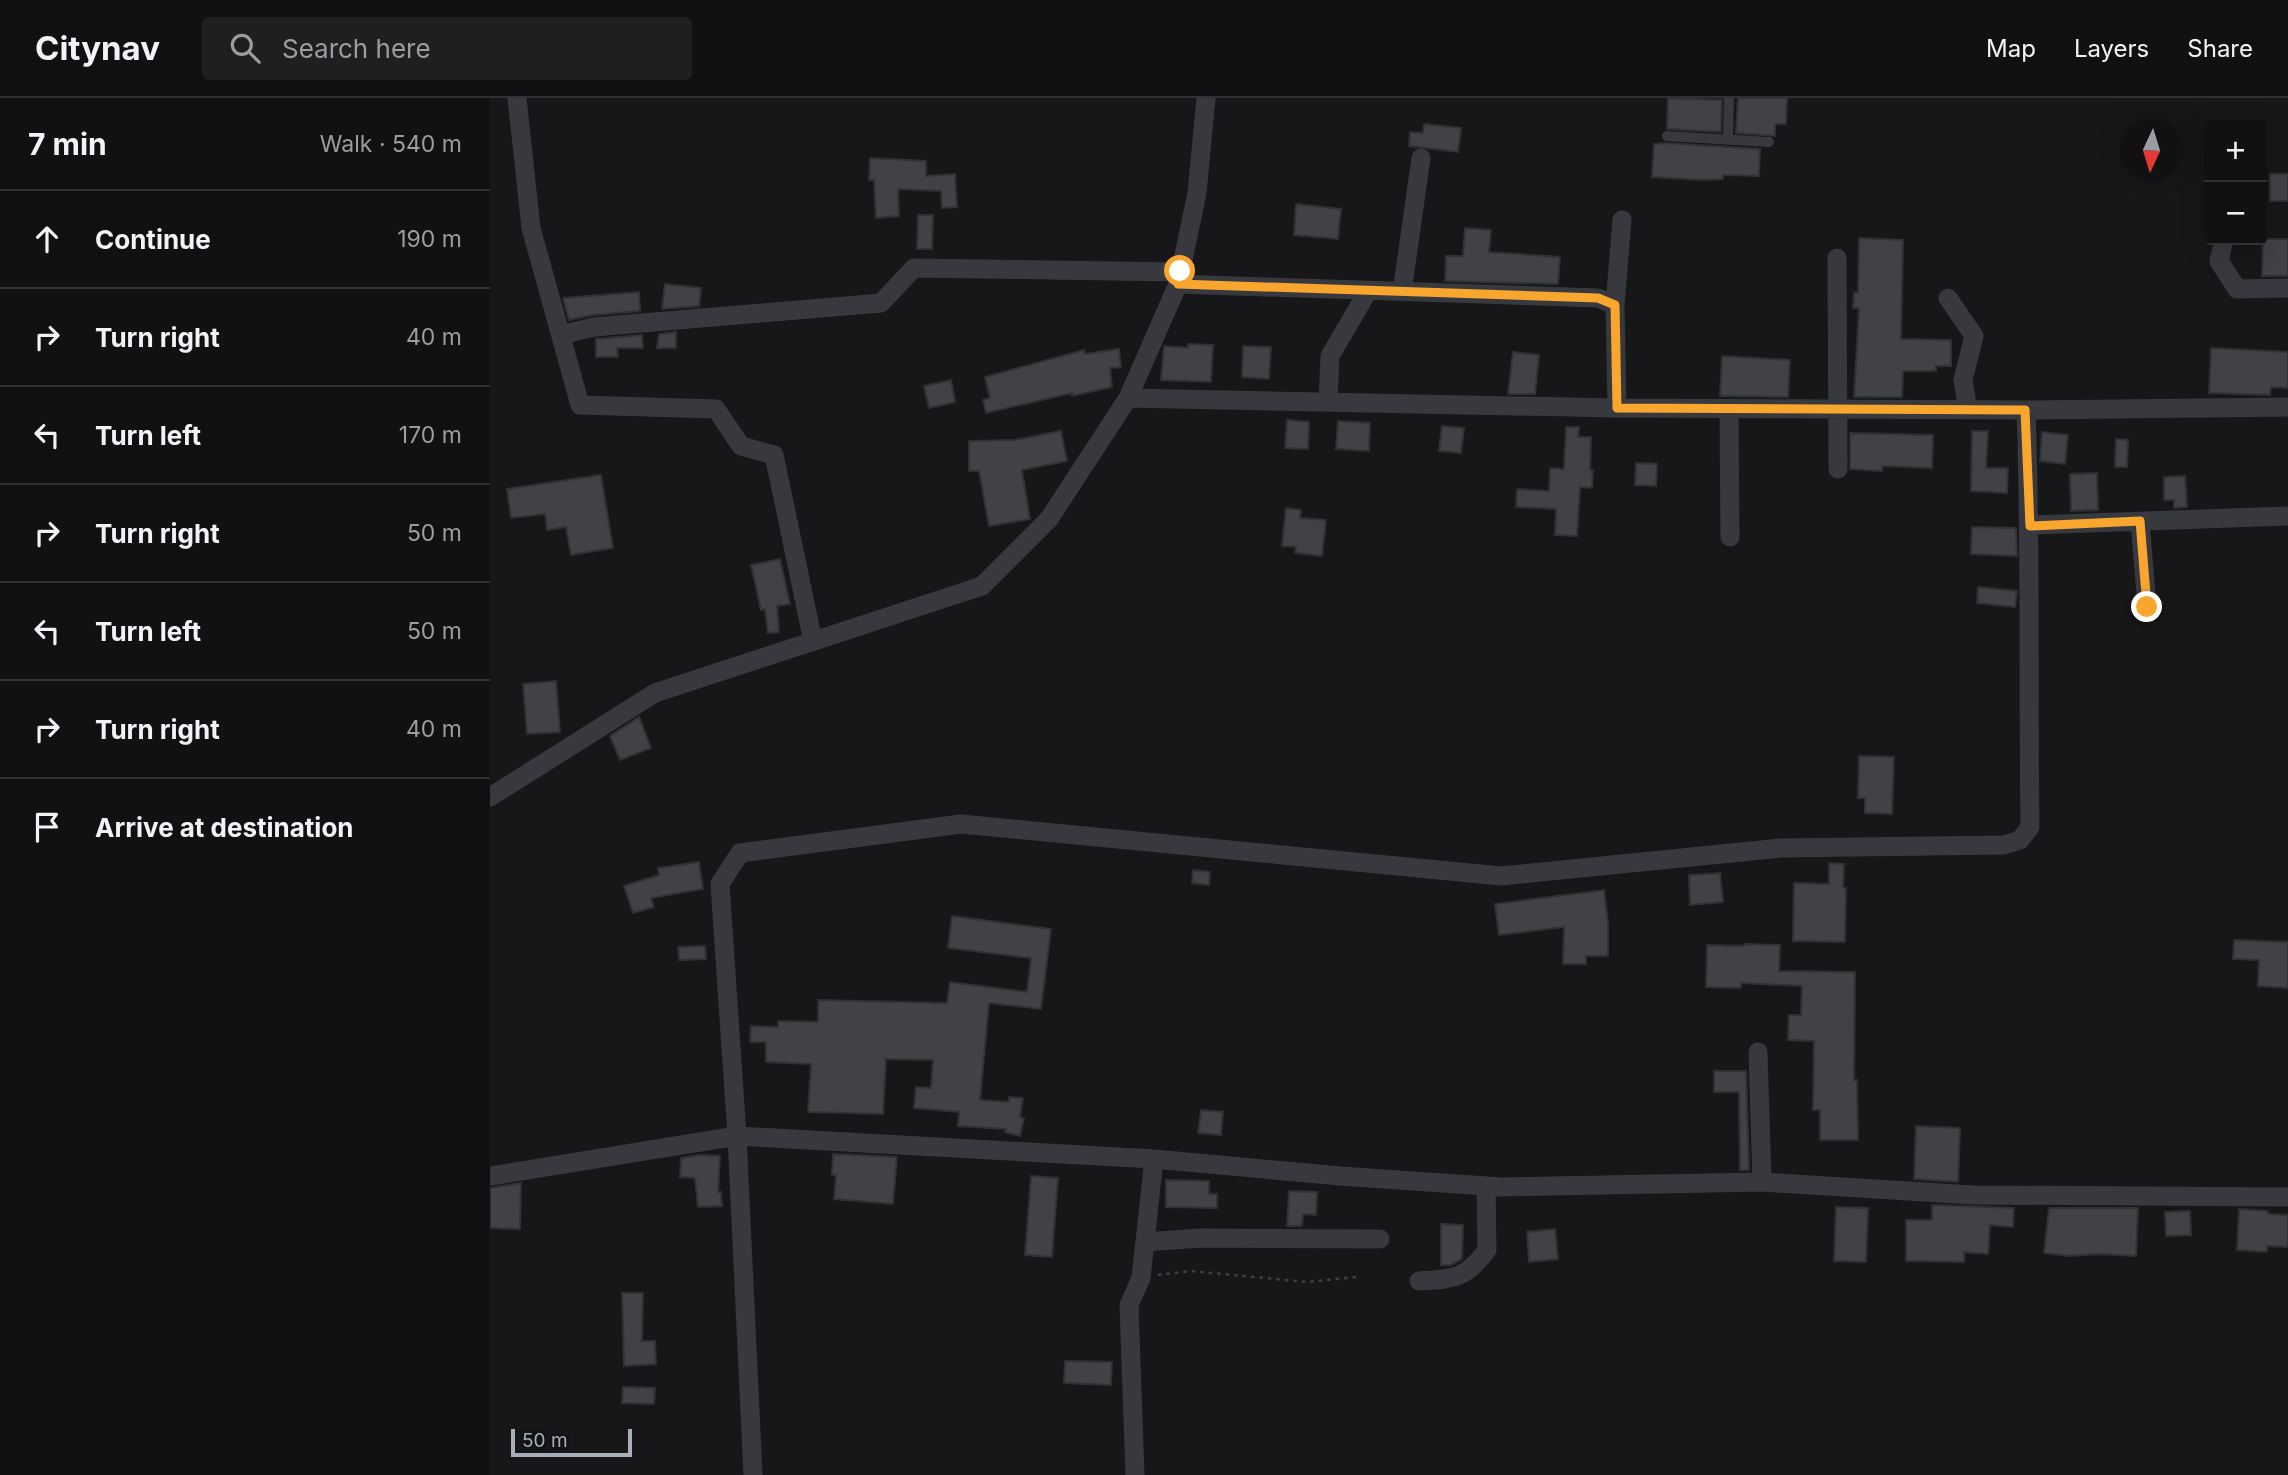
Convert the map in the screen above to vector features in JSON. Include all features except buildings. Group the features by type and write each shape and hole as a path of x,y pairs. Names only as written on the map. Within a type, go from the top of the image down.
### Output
{"street":[{"path":"517,98 531,228 580,405 716,409 741,446 774,455 813,641"},
{"path":"490,797 655,693 982,586 1049,519 1128,398 1179,278 1197,193 1206,98"},
{"path":"1402,292 1421,158"},
{"path":"1617,408 1615,305 1622,220"},
{"path":"2223,245 2219,261 2237,289 2288,288"},
{"path":"1837,258 1838,470"},
{"path":"561,335 594,327 881,303 914,268 1179,278 1368,291 1598,298 1615,305"},
{"path":"1328,402 1330,356 1368,291"},
{"path":"1948,298 1973,336 1963,380 1968,410"},
{"path":"1128,398 1617,408 2025,410 2288,407"},
{"path":"1729,408 1730,537"},
{"path":"753,1475 737,1136 720,884 740,853 961,824 1501,876 1782,848 2004,845 2020,840 2030,827 2030,526 2025,410"},
{"path":"2030,526 2288,516"},
{"path":"2140,521 2147,607"},
{"path":"1758,1052 1762,1182"},
{"path":"490,1175 737,1136 1154,1159 1486,1186 1762,1182 1973,1195 2288,1197"},
{"path":"1135,1475 1129,1305 1141,1278 1154,1159"},
{"path":"1419,1281 1453,1279 1469,1270 1488,1250 1486,1186"},
{"path":"1145,1242 1201,1238 1380,1239"}],"lane":[{"path":"1728,140 1729,98"},
{"path":"1667,136 1769,142"}],"path":[{"path":"1141,1278 1191,1271 1307,1282 1357,1277"}],"route":[{"path":"1180,271 1178,284 1598,298 1615,305 1617,408 2025,410 2030,526 2140,521 2147,607"}]}
